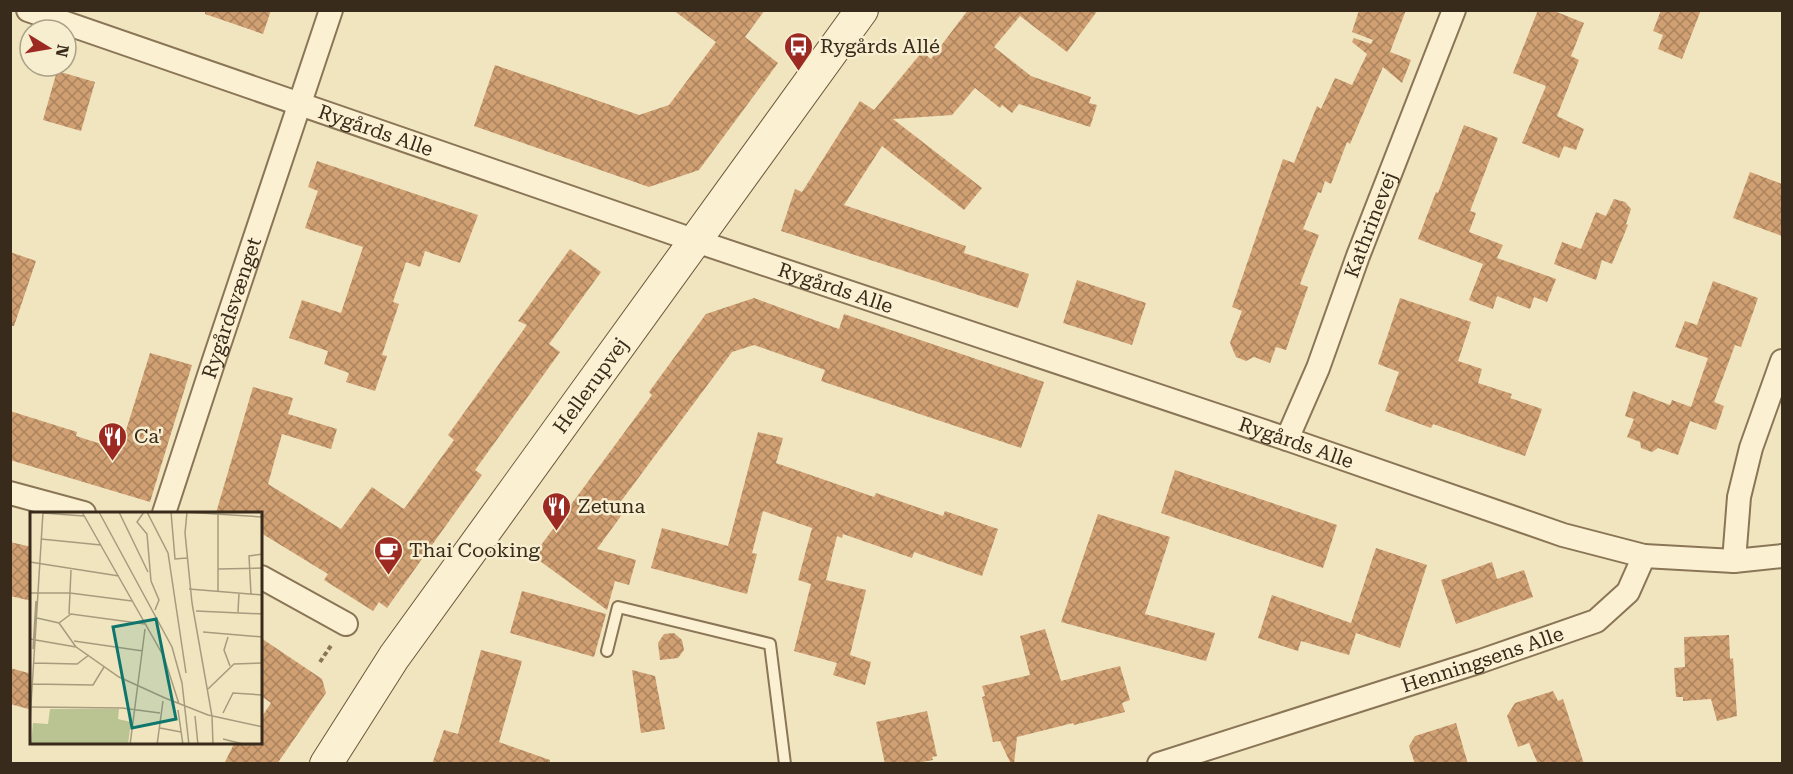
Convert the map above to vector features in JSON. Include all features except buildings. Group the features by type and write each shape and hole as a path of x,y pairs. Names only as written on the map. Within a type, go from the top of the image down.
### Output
{"street":[{"name":"Rygårds Alle","path":"28,10 696,241 1287,439 1563,535 1644,556"},
{"name":"Rygårdsvænget","path":"164,512 331,10"},
{"name":"Hellerupvej","path":"326,764 394,657 862,10"},
{"name":"Kathrinevej","path":"1287,439 1318,368 1362,245 1454,10"},
{"path":"1734,561 1739,497 1748,458 1782,361"},
{"path":"10,493 80,512"},
{"path":"1644,556 1734,561 1782,556"},
{"name":"Henningsens Alle","path":"1160,764 1481,661 1596,621 1628,592 1644,556"},
{"path":"262,578 346,624"}],"lane":[{"path":"607,651 618,607 770,644 785,764"}],"place":[{"name":"Rygårds Allé","path":"799,72"},
{"name":"Ca'","path":"113,462"},
{"name":"Zetuna","path":"557,532"},
{"name":"Thai Cooking","path":"388,576"}]}
